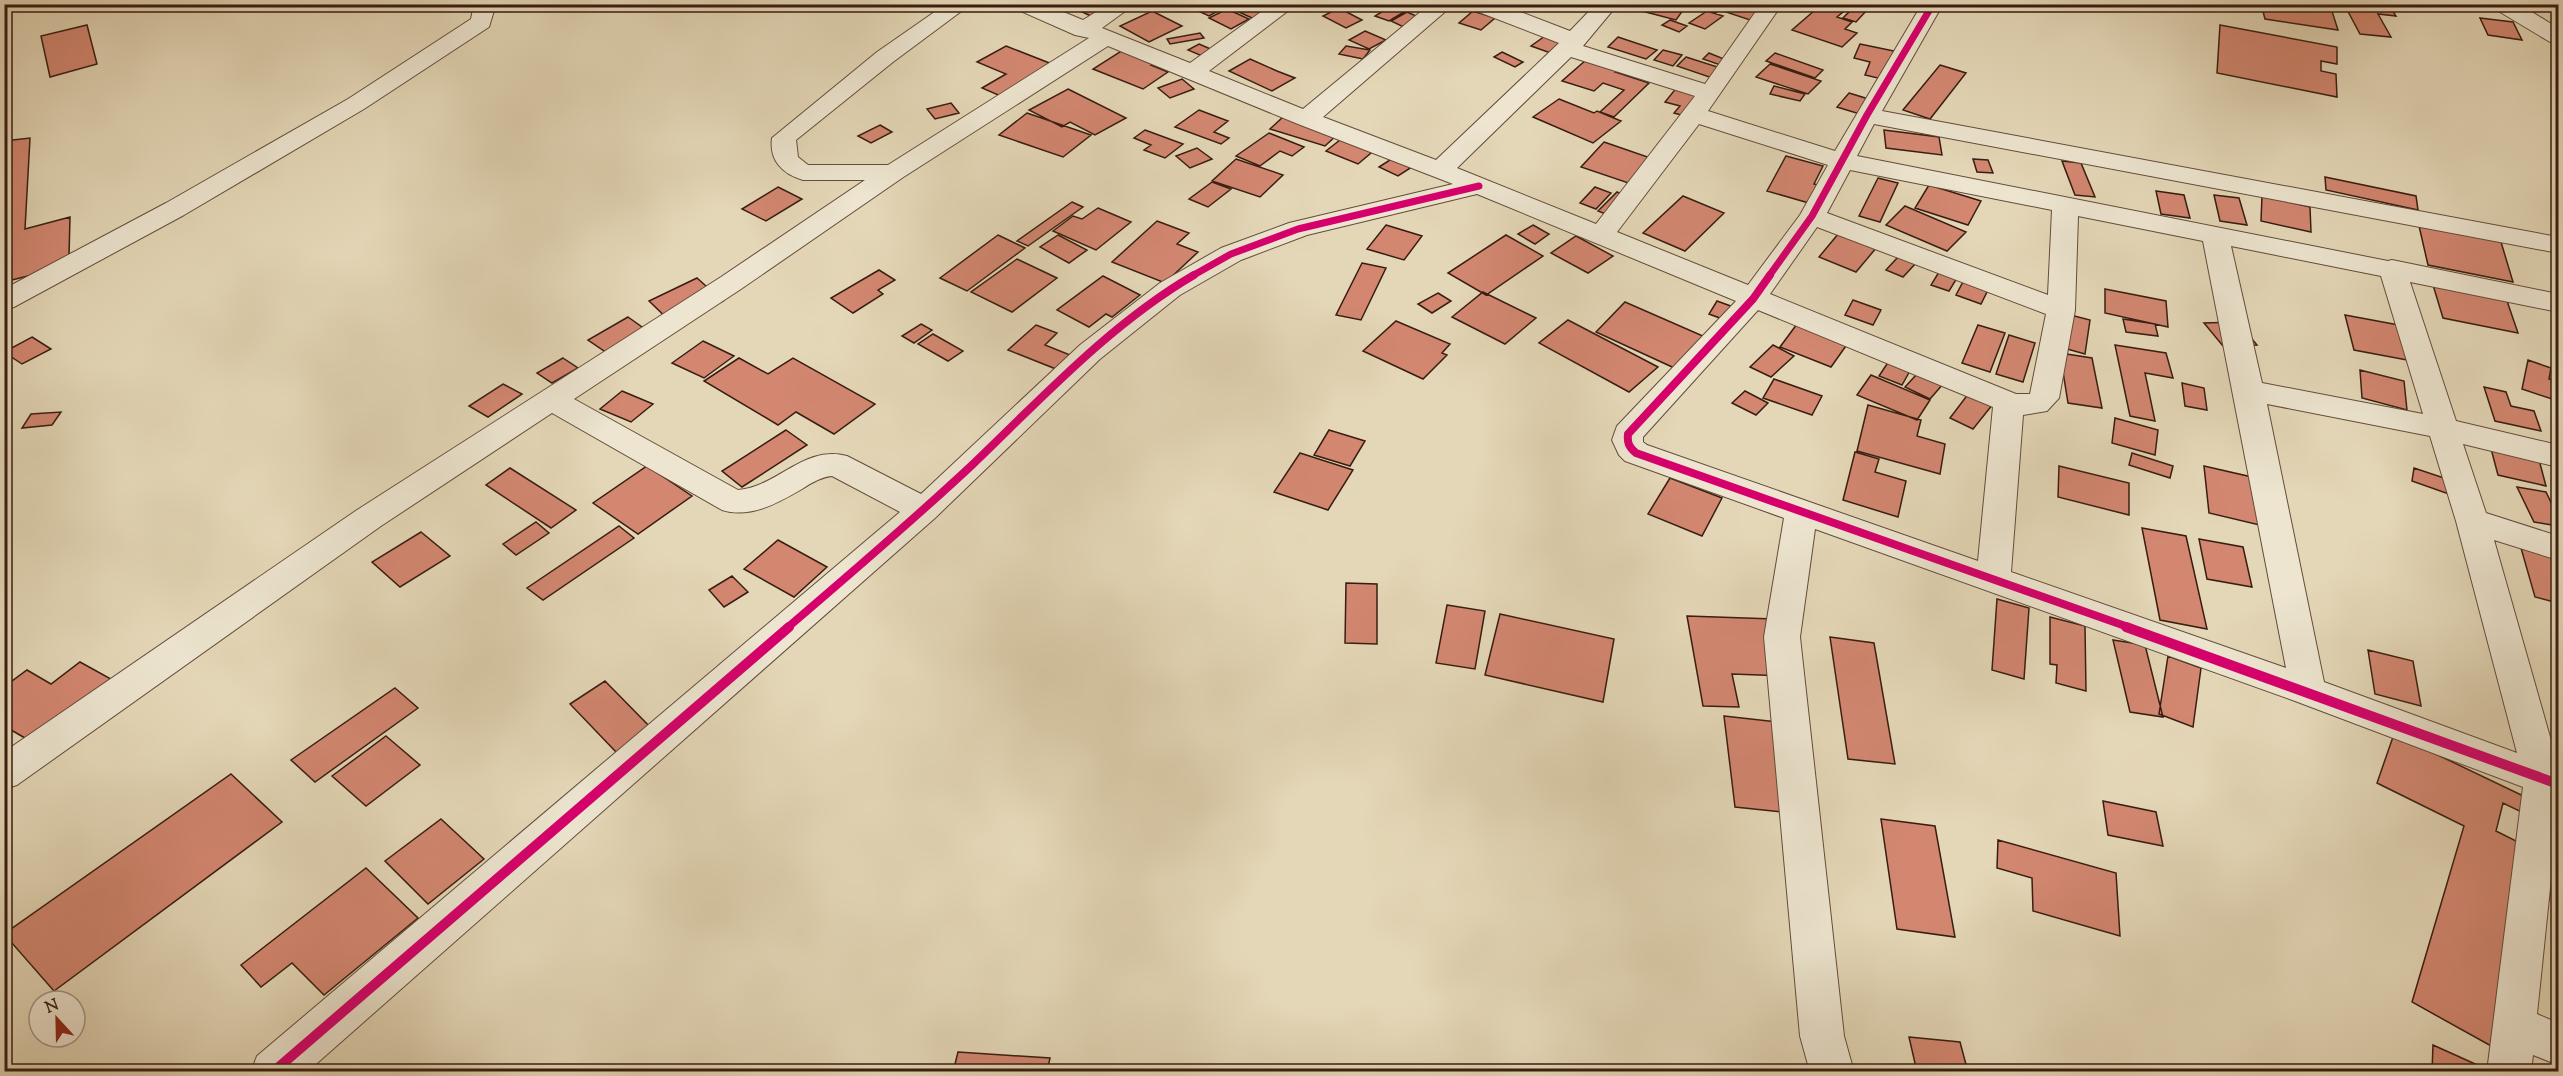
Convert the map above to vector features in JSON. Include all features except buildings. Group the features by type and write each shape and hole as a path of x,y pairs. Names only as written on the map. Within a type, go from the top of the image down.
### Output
{"street":[{"path":"4,301 175,209 356,104 481,22 485,4"},
{"path":"893,173 803,172 792,166 785,158 782,149 784,138 885,57 961,4"},
{"path":"1024,4 1306,119 1601,235 2009,402 2028,407 2038,405 2044,399 2061,310 2065,205"},
{"path":"4,773 369,518 731,283 893,173 995,110 1094,34 1125,4"},
{"path":"1193,72 1287,4"},
{"path":"1306,119 1444,4"},
{"path":"1479,4 1571,45 1710,93"},
{"path":"1440,170 1571,45 1608,4"},
{"path":"1601,235 1710,93 1772,4"},
{"path":"1933,4 1867,115 1812,216 1753,298 1628,435 1627,442 1636,453 2308,691 2551,780"},
{"path":"2503,4 2559,37"},
{"path":"1692,114 1842,161 2392,268 2559,303"},
{"path":"1867,115 2559,246"},
{"path":"273,1071 924,510 1090,352 1170,289 1232,254 1298,229 1479,186"},
{"path":"1812,216 2061,310"},
{"path":"2215,233 2249,391 2308,691"},
{"path":"2392,268 2551,780 2509,1071"},
{"path":"2249,391 2442,428 2559,456"},
{"path":"552,400 733,502 747,502 760,498 821,466 836,464 924,510"},
{"path":"1993,580 2009,402"},
{"path":"1800,511 1782,637 1822,1036 1833,1071"},
{"path":"2472,521 2559,548"},
{"path":"2514,1026 2559,1044"}],"cycle path":[{"path":"1933,4 1867,115 1812,216 1753,299 1628,434 1627,440 1630,447 1636,453 2308,691 2558,784"},
{"path":"273,1072 924,510 1090,352 1170,289 1231,254 1298,229 1479,186"}]}
